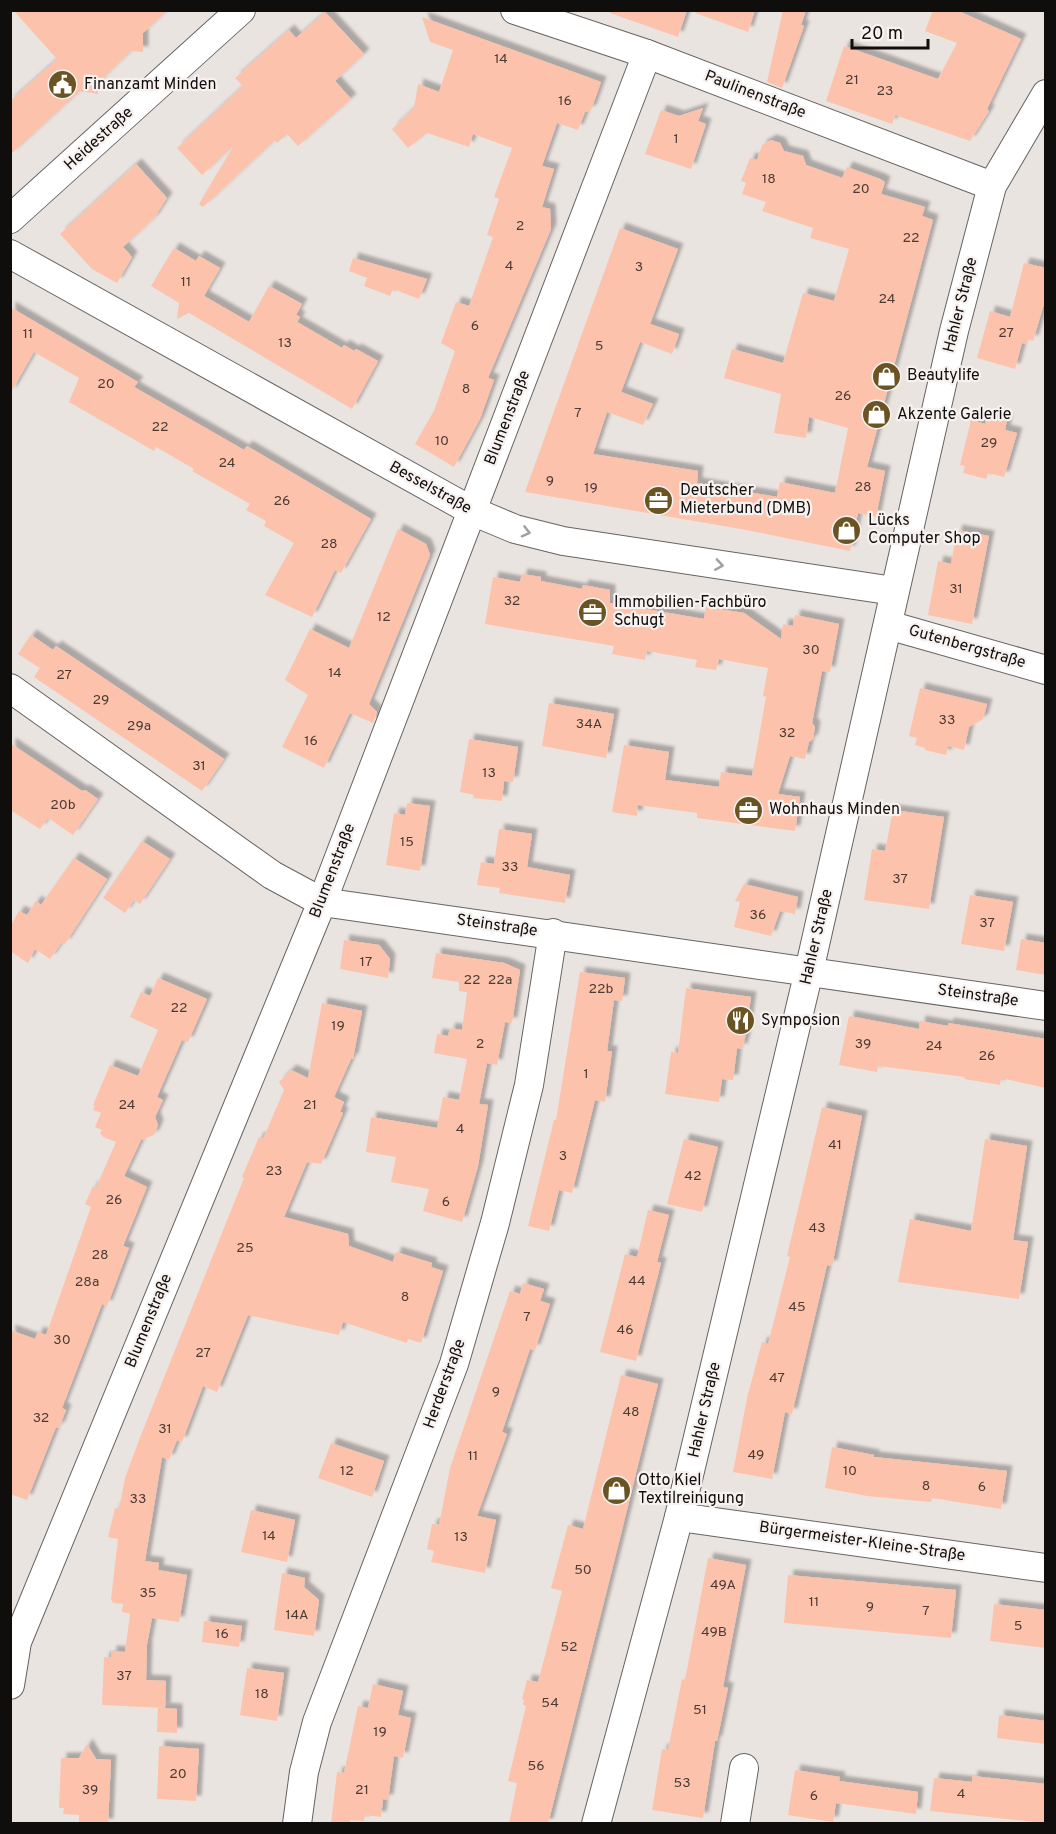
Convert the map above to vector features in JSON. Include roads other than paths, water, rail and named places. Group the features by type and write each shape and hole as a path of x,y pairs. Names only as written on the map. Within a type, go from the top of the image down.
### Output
{"street":[{"name":"Heidestraße","path":"10,219 240,10"},
{"name":"Paulinenstraße","path":"515,10 647,54 992,186"},
{"name":"Blumenstraße","path":"10,1685 17,1642 322,902 647,54"},
{"name":"Hahler Straße","path":"596,1824 679,1517 809,972 954,331 992,186 1046,94"},
{"name":"Besselstraße","path":"10,254 472,512 515,529 563,541 894,591"},
{"name":"Gutenbergstraße","path":"888,624 1046,670"},
{"name":"Steinstraße","path":"10,688 272,875 322,902 553,933 1046,1006"},
{"name":"Herderstraße","path":"297,1824 304,1772 317,1722 454,1364 485,1256 529,1085 553,933"},
{"name":"Bürgermeister-Kleine-Straße","path":"679,1517 1046,1568"},
{"path":"735,1824 744,1768"}],"place":[{"name":"Finanzamt Minden","path":"63,85"},
{"name":"Beautylife","path":"886,376"},
{"name":"Akzente Galerie","path":"876,415"},
{"name":"Deutscher Mieterbund (DMB)","path":"659,500"},
{"name":"Lücks Computer Shop","path":"847,530"},
{"name":"Immobilien-Fachbüro Schugt","path":"593,612"},
{"name":"Wohnhaus Minden","path":"748,810"},
{"name":"Symposion","path":"740,1021"},
{"name":"Otto Kiel Textilreinigung","path":"617,1490"}]}
